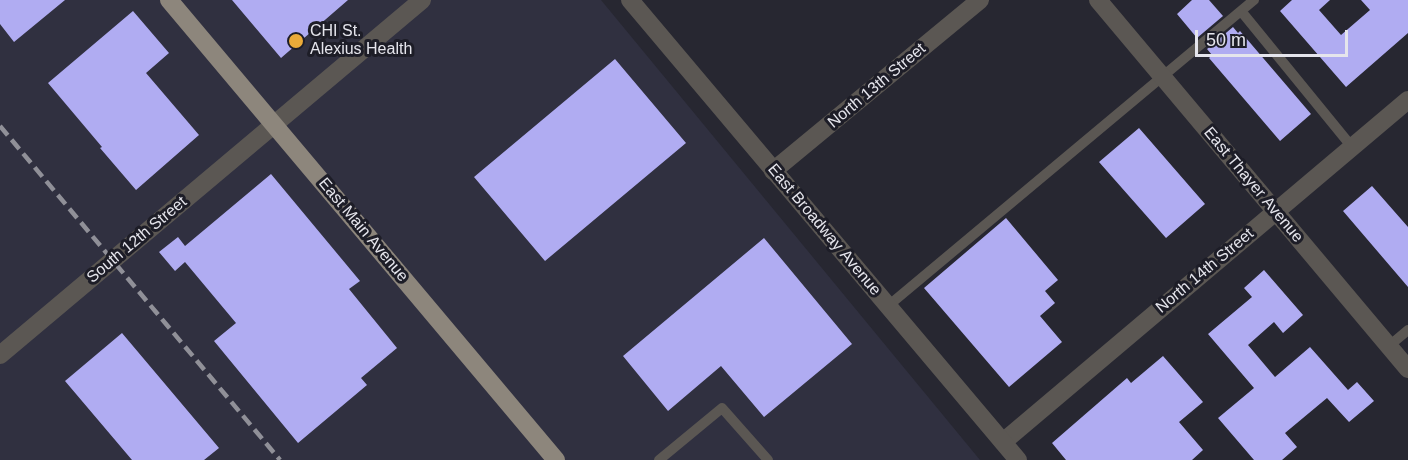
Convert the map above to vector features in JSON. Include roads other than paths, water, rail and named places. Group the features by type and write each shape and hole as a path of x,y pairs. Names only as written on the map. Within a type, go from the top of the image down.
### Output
{"main road":[{"name":"East Main Avenue","path":"170,0 556,460"}],"street":[{"name":"South 12th Street","path":"0,355 422,0"},
{"name":"East Broadway Avenue","path":"630,0 1018,460"},
{"name":"North 13th Street","path":"773,171 980,0"},
{"name":"East Thayer Avenue","path":"1098,0 1408,369"},
{"name":"North 14th Street","path":"1003,442 1408,100"}],"lane":[{"path":"888,306 1254,0"},
{"path":"1241,11 1352,147"},
{"path":"1389,346 1408,330"},
{"path":"659,460 722,408 768,460"}],"railway":[{"path":"0,126 280,460"}],"place":[{"name":"CHI St. Alexius Health","path":"296,41"}]}
